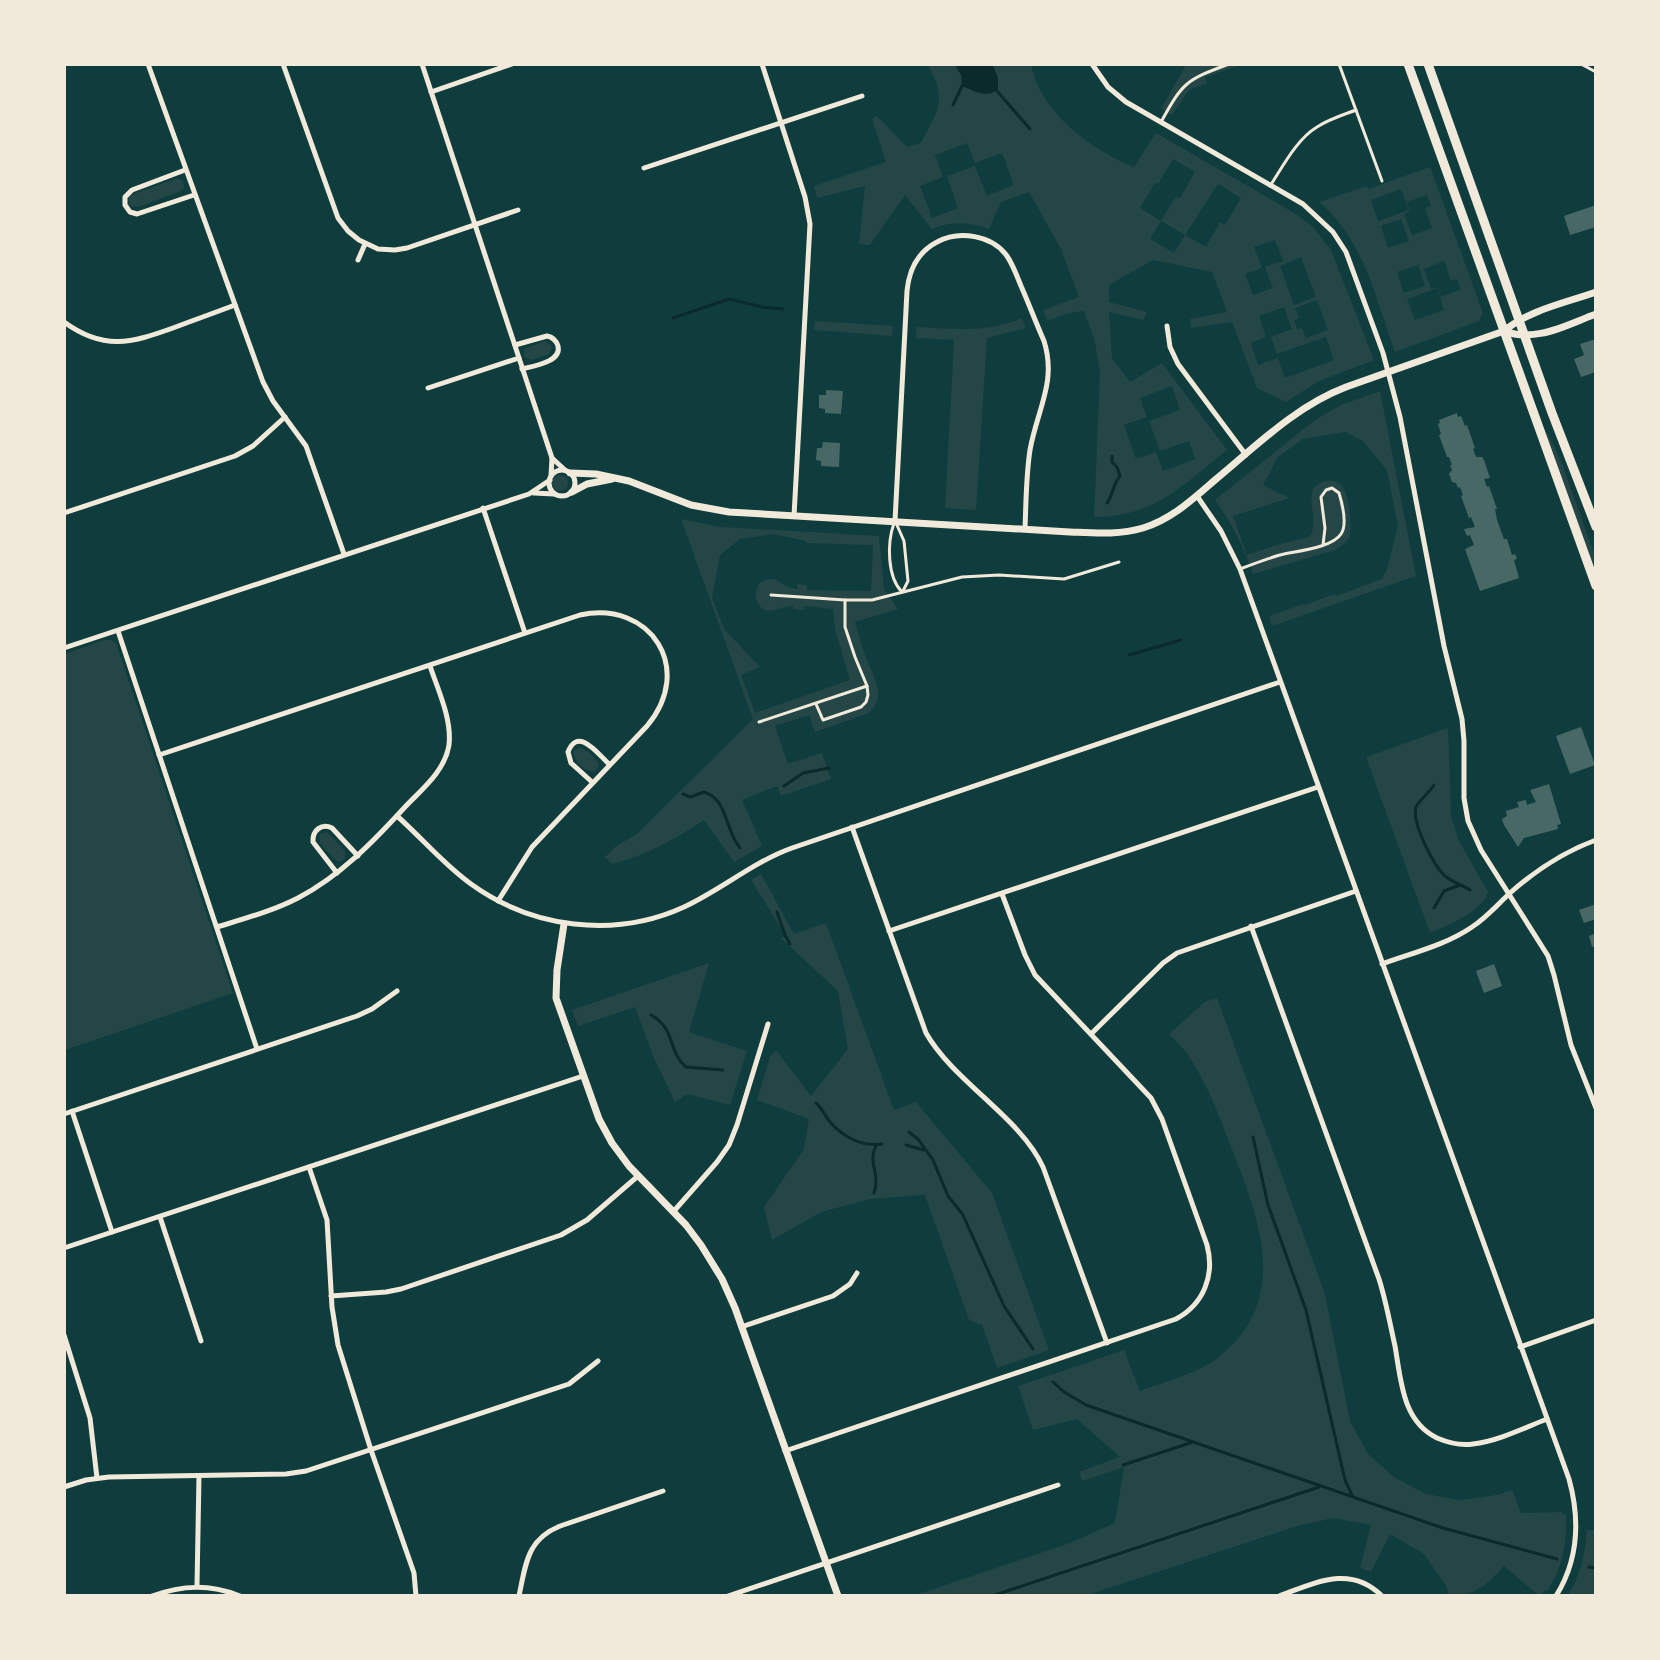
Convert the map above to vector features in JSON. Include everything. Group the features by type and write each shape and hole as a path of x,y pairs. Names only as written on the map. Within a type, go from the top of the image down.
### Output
{"main road":[{"path":"1408,64 1596,586"},
{"path":"1428,64 1519,321 1595,522"}],"street":[{"path":"283,64 337,214 348,231 365,244 383,249 402,249 518,210"},
{"path":"422,64 552,458 550,489 556,495"},
{"path":"431,92 512,64"},
{"path":"762,64 803,190 808,208 810,232 794,516"},
{"path":"1092,64 1099,77 1126,102 1309,208 1338,238 1351,263 1388,372 1400,417 1445,654 1460,710 1464,741 1466,812 1474,837 1550,961 1568,1035 1596,1108"},
{"path":"150,65 185,170 262,382 308,449 344,554"},
{"path":"644,168 862,96"},
{"path":"185,170 132,190 125,197 125,205 131,213 137,214 194,195"},
{"path":"895,521 908,282 912,268 924,251 946,238 959,235 986,240 1001,249 1007,256 1048,354 1050,368 1048,385 1029,457 1025,529"},
{"path":"358,260 365,244"},
{"path":"529,494 557,471 596,474 637,483 682,503 706,509 1025,529 1102,533 1128,531 1146,527 1171,516 1313,403 1338,390 1504,331 1519,321 1596,292"},
{"path":"64,322 92,339 123,343 149,337 235,306"},
{"path":"1504,331 1525,336 1543,333 1596,314"},
{"path":"1167,326 1170,347 1179,364 1246,455"},
{"path":"514,345 547,336 554,339 558,345 558,353 553,358 522,369"},
{"path":"428,388 519,358"},
{"path":"64,513 235,456 253,446 285,417"},
{"path":"552,458 568,472 575,482 572,492"},
{"path":"64,648 483,508 529,494 566,495 587,484 617,478"},
{"path":"1197,495 1221,531 1240,569 1547,1419 1574,1500 1577,1526 1573,1558 1556,1596"},
{"path":"483,508 525,633"},
{"path":"159,755 580,615 610,612 638,622 658,645 667,667 665,696 654,718 532,847 498,900"},
{"path":"118,631 257,1049"},
{"path":"217,927 295,900 337,873 358,856 435,776 449,746 447,716 430,666"},
{"path":"397,816 463,878 498,900 531,915 564,924 612,925 659,916 699,900 776,854 1280,682"},
{"path":"592,782 568,758 572,744 580,741 587,742 609,764"},
{"path":"890,931 1318,787"},
{"path":"337,873 314,842 314,833 318,828 327,826 332,828 358,856"},
{"path":"852,827 925,1030 932,1043 1022,1137 1041,1163 1107,1343"},
{"path":"1382,964 1458,936 1483,919 1529,877 1557,858 1596,840"},
{"path":"1091,1034 1177,952 1356,891"},
{"path":"785,1451 1176,1319 1189,1311 1205,1289 1209,1279 1208,1245 1156,1107 1148,1093 1044,986 1031,968 1002,894"},
{"path":"564,924 555,991 558,1007 595,1110 608,1135 638,1176 674,1211 695,1236 716,1267 730,1297 838,1596"},
{"path":"1251,926 1383,1290 1404,1395 1410,1412 1430,1434 1444,1441 1463,1444 1487,1441 1547,1419"},
{"path":"64,1114 357,1016 372,1009 397,991"},
{"path":"674,1211 729,1145 768,1024"},
{"path":"64,1248 583,1076"},
{"path":"72,1111 112,1232"},
{"path":"309,1167 327,1220 331,1296 338,1345 371,1450 414,1573 416,1596"},
{"path":"331,1296 401,1289 561,1235 587,1220 638,1176"},
{"path":"160,1217 201,1341"},
{"path":"741,1327 833,1296 850,1284 857,1273"},
{"path":"1520,1347 1596,1320"},
{"path":"64,1335 90,1418 97,1478"},
{"path":"64,1487 97,1478 286,1474 306,1471 569,1384 598,1361"},
{"path":"197,1586 199,1476"},
{"path":"728,1596 1058,1485"},
{"path":"519,1596 528,1556 535,1544 548,1532 663,1491"},
{"path":"1278,1596 1342,1577 1361,1581 1382,1596"},
{"path":"152,1596 170,1589 197,1586 222,1589 240,1596"}],"lane":[{"path":"1161,122 1187,82 1229,64"},
{"path":"1340,64 1382,181"},
{"path":"1581,64 1596,72"},
{"path":"1270,186 1309,133 1330,120 1356,110"},
{"path":"1240,569 1323,544 1337,538 1344,527 1340,495 1332,488 1326,490 1321,497 1325,525 1323,544"},
{"path":"895,521 904,540 908,581 902,592"},
{"path":"895,521 890,535 893,579 902,592"},
{"path":"771,594 844,600 876,599 945,581 978,576 1067,578 1119,562"},
{"path":"816,704 821,718 826,719 864,704 867,698 867,686 846,627 844,600"},
{"path":"759,722 867,686"}],"shaded area":[{"path":"928,65 1031,65 1037,83 1057,114 1085,140 1117,159 1134,167 1156,133 1296,214 1313,227 1331,250 1374,360 1319,381 1286,402 1257,388 1232,322 1191,328 1190,319 1227,312 1212,272 1153,260 1109,285 1109,302 1147,312 1143,320 1109,312 1112,358 1130,382 1162,363 1227,450 1181,487 1151,505 1115,516 1094,517 1100,372 1095,342 1084,311 1069,313 1048,321 1043,310 1079,297 1061,249 1029,192 1001,202 989,229 960,223 932,229 905,195 870,245 859,244 865,186 817,198 814,186 886,162 872,119 877,116 907,147 921,143 938,105 938,88","holes":["967,143 975,163 1002,153 1014,185 987,196 975,166 947,176 958,208 932,218 920,186 943,177 935,155","1173,159 1195,172 1180,198 1176,196 1161,221 1140,208","1218,184 1241,198 1225,225 1220,222 1206,247 1185,235","1161,221 1185,235 1174,253 1150,239","1275,240 1283,261 1265,267 1273,288 1253,295 1245,274 1262,268 1254,247","1301,257 1316,297 1294,305 1280,266","1317,300 1328,330 1306,338 1302,328 1297,329 1294,320 1299,318 1295,308","1284,307 1292,329 1271,337 1277,354 1326,337 1334,360 1285,378 1278,358 1258,365 1251,343 1266,337 1259,316","1172,386 1180,410 1149,421 1160,451 1189,441 1195,459 1163,471 1156,452 1136,459 1124,425 1147,417 1140,398"]},
{"path":"955,65 993,65 998,78 998,89 985,94 962,86 961,75"},
{"path":"1186,65 1240,65 1205,77 1207,83 1189,90 1172,115 1161,109"},
{"path":"1430,167 1483,313 1479,321 1395,352 1367,271 1358,252 1334,217 1319,202 1367,186 1368,189","holes":["1401,189 1409,210 1378,221 1371,200","1427,195 1431,206 1425,208 1432,228 1412,235 1404,214 1410,211 1407,202","1401,219 1409,241 1388,248 1381,226","1444,261 1451,281 1457,279 1461,289 1441,297 1437,287 1431,289 1424,269","1418,265 1425,286 1404,293 1397,272","1437,288 1444,310 1415,320 1407,299"]},
{"path":"175,179 183,182 184,188 181,191 138,207 129,205 129,197 133,194"},
{"path":"1022,318 1026,328 987,338 976,510 945,508 954,340 916,338 917,327 983,328"},
{"path":"815,321 893,326 892,336 814,330"},
{"path":"545,341 552,346 549,354 532,360 524,356 524,349"},
{"path":"1380,391 1416,576 1272,626 1269,616 1335,594 1336,596 1382,579 1387,569 1398,526 1387,470 1363,441 1345,432 1303,439 1278,457 1263,485 1289,498 1233,516 1247,555 1309,537 1313,530 1313,490 1318,484 1326,481 1337,482 1346,494 1351,526 1349,538 1335,550 1253,574 1237,536 1215,500 1315,420 1341,405"},
{"path":"1546,433 1562,464 1595,556 1595,571"},
{"path":"560,475 568,483 560,491 552,483"},
{"path":"681,519 721,527 879,536 884,589 898,609 855,622 877,684 875,706 869,713 815,732 809,715 775,726 788,764 822,753 831,779 781,796 777,786 742,800 762,846 734,862 704,820 671,840 637,856 612,864 605,857 615,847 637,834 753,719","holes":["773,534 806,541 806,543 873,545 871,591 807,590 807,585 797,584 797,589 770,579 759,584 757,600 761,608 769,611 788,606 803,610 804,606 833,609 835,629 850,680 755,713 741,675 760,667 724,629 712,598 720,555 740,539"]},
{"path":"104,640 116,643 233,993 65,1050 65,654"},
{"path":"1448,728 1451,816 1459,841 1488,892 1485,899 1472,911 1455,922 1430,933 1366,757"},
{"path":"579,747 596,760 599,766 595,771 584,768 577,762 574,751"},
{"path":"327,832 345,851 345,859 340,862 334,859 320,843 320,834"},
{"path":"761,874 794,934 826,923 894,1110 916,1102 992,1193 1049,1350 997,1368 982,1325 969,1320 925,1195 870,1199 821,1212 772,1240 764,1207 804,1149 809,1119 757,1100 770,1057 776,1050 811,1096 848,1049 838,991 781,938 786,936 751,880"},
{"path":"709,963 689,1032 747,1051 730,1105 687,1094 675,1102 653,1056 635,1007 578,1026 572,1010"},
{"path":"1217,998 1325,1294 1350,1421 1368,1454 1394,1477 1426,1494 1460,1500 1497,1495 1512,1490 1521,1513 1562,1512 1563,1515 1566,1514 1565,1545 1560,1564 1547,1591 1545,1590 1541,1595 1538,1595 1504,1566 1480,1588 1467,1594 1449,1595 1446,1586 1424,1554 1390,1534 1371,1572 1360,1568 1371,1525 1333,1518 1297,1526 1088,1595 916,1595 1070,1543 1115,1523 1124,1467 1082,1481 1079,1472 1120,1457 1077,1419 1033,1430 1018,1386 1124,1350 1140,1391 1211,1363 1241,1335 1254,1312 1262,1288 1263,1262 1254,1210 1210,1094 1188,1055 1169,1034 1205,1002"},
{"path":"1587,1530 1595,1530 1595,1595 1568,1595 1582,1564"}],"building":[{"path":"1596,205 1596,227 1570,235 1564,216"},
{"path":"1596,339 1596,372 1581,377 1574,359 1584,355 1580,344"},
{"path":"826,390 843,391 841,414 825,413 825,409 819,408 819,395 826,395"},
{"path":"1457,413 1458,417 1461,416 1465,426 1467,425 1476,457 1482,457 1484,460 1490,478 1484,479 1487,487 1489,486 1497,509 1495,509 1497,520 1512,555 1515,554 1517,559 1514,560 1519,578 1480,591 1465,549 1474,545 1470,535 1467,536 1464,529 1475,527 1471,517 1469,518 1460,487 1458,488 1456,483 1452,482 1449,474 1452,470 1450,465 1452,465 1439,435 1441,434 1439,420"},
{"path":"823,442 840,443 839,467 821,466 821,461 816,460 817,448 822,448"},
{"path":"1581,727 1595,765 1570,774 1556,736"},
{"path":"1549,784 1561,824 1557,825 1558,829 1524,838 1518,847 1502,819 1507,816 1506,811 1519,807 1517,802 1526,800 1527,805 1536,802 1530,790"},
{"path":"1596,904 1596,919 1584,923 1579,910"},
{"path":"1596,933 1596,946 1592,947 1589,936"},
{"path":"1494,964 1502,986 1484,993 1476,971"}],"waterway":[{"path":"953,105 962,86"},
{"path":"997,91 1030,129"},
{"path":"673,318 729,299 762,307 783,309"},
{"path":"1107,503 1120,476 1117,467 1112,462 1112,456"},
{"path":"1129,655 1181,640"},
{"path":"784,786 803,773 829,768"},
{"path":"1434,785 1416,807 1415,814 1420,833 1440,871 1470,890"},
{"path":"683,794 690,797 704,792 718,801 740,848"},
{"path":"1434,908 1444,891 1460,885"},
{"path":"777,912 790,944"},
{"path":"651,1015 665,1027 676,1054 686,1067 723,1070"},
{"path":"816,1103 830,1122 853,1140 867,1144 882,1144"},
{"path":"909,1132 918,1139 933,1160 948,1196 963,1215 1004,1306 1033,1349"},
{"path":"1253,1137 1268,1205 1306,1310 1345,1480 1352,1495"},
{"path":"906,1145 924,1150"},
{"path":"874,1193 876,1180 873,1157 876,1146"},
{"path":"1053,1382 1064,1392 1086,1405 1443,1528 1557,1559"},
{"path":"1123,1465 1193,1442"},
{"path":"992,1596 1319,1487"},
{"path":"1589,1567 1596,1568"}]}
